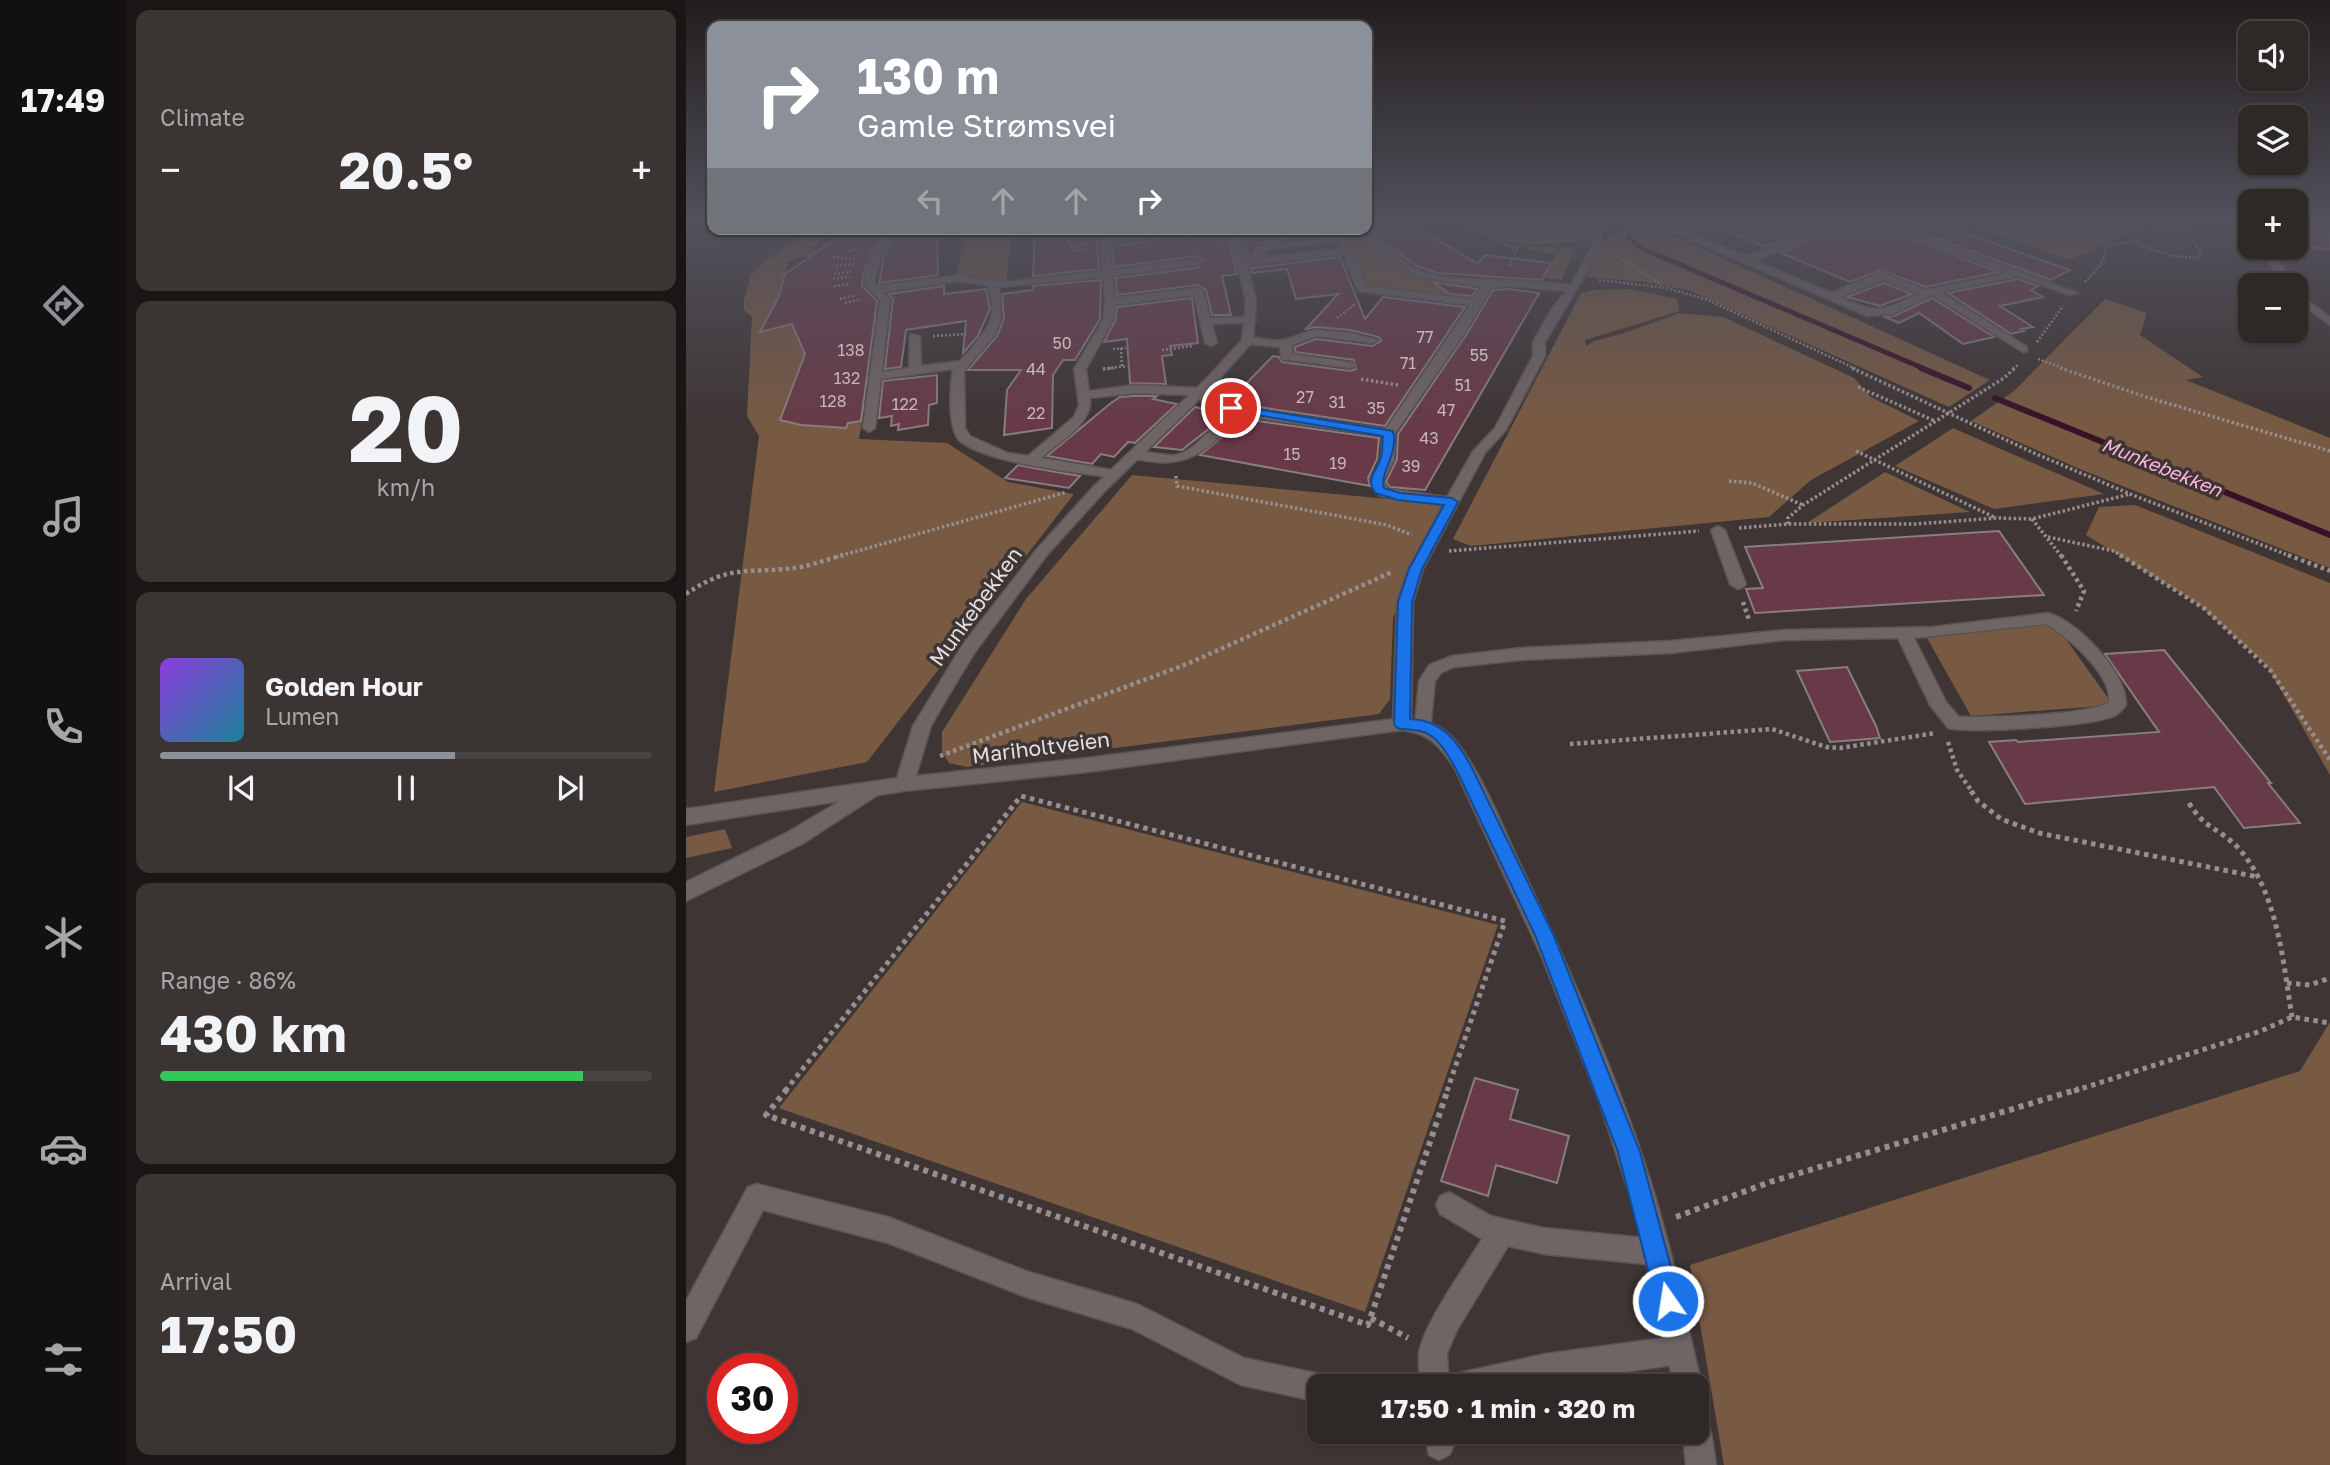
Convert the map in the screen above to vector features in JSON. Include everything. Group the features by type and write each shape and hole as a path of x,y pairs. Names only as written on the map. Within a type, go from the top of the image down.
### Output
{"street":[{"path":"869,288 870,294"},
{"path":"870,294 901,288"},
{"path":"994,288 996,318 990,334 958,370 957,410 959,428 965,439 1005,456 1114,474"},
{"path":"1032,459 1079,418 1085,405 1080,369 1108,320 1109,288"},
{"path":"1248,288 1251,320 1247,341 1286,344 1299,334 1324,333 1372,340"},
{"path":"1362,288 1477,303"},
{"path":"1452,502 1398,496 1380,490 1376,483 1377,476 1387,459 1389,433 1485,288"},
{"path":"1413,724 1405,602 1416,569 1479,451 1500,430 1539,356 1539,342 1562,300 1572,288"},
{"path":"1811,288 1878,315 1895,310 1928,292 1946,288"},
{"path":"1831,297 1852,288"},
{"path":"1918,288 1928,292 2025,351"},
{"path":"2060,288 2073,293"},
{"path":"1110,302 1198,291 1211,343"},
{"path":"869,428 885,299 870,294"},
{"path":"2308,305 2330,322"},
{"path":"1204,321 1251,320"},
{"path":"914,337 915,369"},
{"name":"Munkebekken","path":"907,776 922,726 970,648 1042,552 1099,489 1198,394 1247,341"},
{"path":"1286,344 1286,357 1350,365"},
{"path":"876,376 963,364"},
{"path":"1085,395 1134,389 1198,394 1231,408 1258,414 1389,433"},
{"path":"1134,455 1173,460 1183,458 1195,452 1222,428"},
{"path":"1718,530 1738,584"},
{"path":"1413,724 1427,681 1435,670 1452,662 1521,654 1670,647 1785,635 1904,634 2048,618 2065,628 2096,658 2111,678 2118,694 2117,705 2107,712 2092,716 1992,724 1954,723 1939,705 1904,634"},
{"path":"1413,724 1436,731 1450,745 1463,766 1544,934 1629,1152 1685,1374"},
{"name":"Mariholtveien","path":"686,817 872,789 907,776 1100,764 1413,724"},
{"path":"686,892 795,838 872,789"},
{"path":"686,1328 757,1196 888,1230 1026,1284 1137,1317 1241,1371 1307,1385"},
{"path":"1449,1205 1486,1227 1544,1241 1653,1240"},
{"path":"1434,1374 1433,1353 1447,1320 1502,1231"},
{"path":"1518,1374 1679,1350"},
{"path":"1698,1444 1701,1465"}],"path":[{"path":"1668,288 1708,300 2130,494 2330,571"},
{"path":"2073,293 2078,288"},
{"path":"1324,333 1334,320 1348,311 1367,290"},
{"path":"840,299 861,294"},
{"path":"845,303 870,294"},
{"path":"914,337 990,334"},
{"path":"1162,349 1211,343"},
{"path":"1121,348 1122,367"},
{"path":"2025,351 2090,379 2243,422 2330,451"},
{"path":"1350,365 1347,375 1351,377 1421,388"},
{"path":"1858,387 1936,421"},
{"path":"1788,524 1788,518 1803,505 1951,413"},
{"path":"1856,451 1997,518"},
{"path":"1173,460 1177,486 1387,525 1419,538 1424,552 1788,524 1916,524 1997,518 2032,519 2130,494"},
{"path":"1729,481 1752,483 1803,505"},
{"path":"686,594 705,581 724,574 752,569 800,567 973,520 1063,492 1099,489"},
{"path":"2032,519 2048,537 2084,591 2078,608 2071,616 2048,618"},
{"path":"2048,537 2114,551 2205,609 2271,671 2330,760"},
{"path":"907,776 1187,664 1393,572 1416,569"},
{"path":"1570,744 1772,729 1826,747 1847,748 1947,732 1948,746 1956,770 1978,801 2001,819 2039,833 2258,877"},
{"path":"1021,796 1505,921 1371,1318 1368,1325 766,1115 1021,796"},
{"path":"2189,803 2200,820 2227,836 2243,853 2258,877 2285,967 2292,1017"},
{"path":"2287,983 2310,985 2330,978"},
{"path":"1653,1240 1721,1198 1796,1173 1945,1131 2260,1031 2292,1017 2330,1023"},
{"path":"1371,1318 1433,1353"}],"shaded area":[{"path":"748,288 781,288 778,299 834,288 863,288 867,321 877,320 874,337 856,339 863,377 870,376 868,389 851,391 801,425 846,428 854,406 865,404 859,439 947,443 1008,482 1074,494 867,762 714,792 759,436 747,416 752,317 744,310"},
{"path":"1365,288 1480,288 1469,304"},
{"path":"1679,288 1789,288 1990,380 1949,407 1688,290"},
{"path":"1631,289 1677,299 1680,311 1585,340 1586,346 1680,313 1723,317 1854,378 1871,397 1919,421 1811,480 1769,517 1471,546 1453,539 1581,293"},
{"path":"2105,299 2147,313 2140,335 2203,377 2186,380 2330,438 2330,568 2082,470 1971,421 2014,391"},
{"path":"1953,428 2104,494 1994,509 1895,466"},
{"path":"1885,472 1970,512 1807,523"},
{"path":"1132,475 1442,504 1393,618 1390,699 1379,714 967,767 949,763 942,752 942,732 1026,599"},
{"path":"2135,505 2330,583 2330,775 2267,666 2198,604 2086,535 2099,507"},
{"path":"2053,621 2113,705 1971,716 1923,631"},
{"path":"1022,802 1498,925 1365,1312 779,1108"},
{"path":"725,829 732,848 686,858 686,837"},
{"path":"2330,1022 2330,1465 1724,1465 1690,1265 2300,1071"}],"building":[{"path":"781,288 864,288 877,301 861,421 848,423 846,428 801,425 780,420 805,354 792,324 760,332"},
{"path":"928,288 944,288 944,294 986,289 990,309 978,336 963,353 966,321 906,330 901,367 885,369 893,299 889,294"},
{"path":"1101,288 1100,319 1075,360 1063,360 1053,375 1052,428 1004,435 1007,390 1021,370 968,370 997,336 1004,318 1002,294 1033,290"},
{"path":"1117,288 1171,288 1117,295"},
{"path":"1203,288 1225,288 1231,315 1212,315"},
{"path":"1293,288 1353,288 1365,319 1383,297 1465,307 1385,426 1259,407 1231,399 1273,356 1279,357 1282,362 1350,371 1356,369 1354,360 1295,352 1295,347 1316,339 1372,346 1381,341 1379,337 1350,330 1316,327 1306,329 1338,294 1296,299"},
{"path":"1442,288 1477,289 1472,296 1450,294"},
{"path":"1870,288 1898,288 1912,294 1880,306 1847,297"},
{"path":"1971,288 2034,288 2031,290 2043,297 2000,306 2033,327 2011,334 1948,293"},
{"path":"1493,290 1539,293 1425,490 1390,487 1386,482 1397,459 1398,434 1468,332"},
{"path":"1192,298 1198,343 1170,346 1172,355 1162,356 1166,384 1130,383 1127,339 1104,342 1115,321 1117,307"},
{"path":"1932,298 1994,337 1963,344 1919,313 1899,323 1885,317 1894,316"},
{"path":"937,375 937,403 929,405 928,425 898,430 899,424 891,426 892,416 879,418 883,381"},
{"path":"1157,396 1153,399 1177,404 1135,443 1128,442 1114,457 1101,454 1092,464 1047,456 1111,403 1120,397"},
{"path":"1195,407 1258,421 1379,438 1377,459 1368,478 1370,486 1200,455 1228,432 1231,427 1223,422 1214,425 1182,450 1154,447"},
{"path":"1018,465 1080,476 1069,488 1005,478"},
{"path":"1999,531 2044,595 1755,613 1746,589 1763,588 1745,547"},
{"path":"2164,650 2300,823 2244,828 2214,787 2025,804 1989,742 2159,732 2105,654"},
{"path":"1847,667 1880,738 1830,742 1797,671"},
{"path":"1475,1078 1518,1090 1510,1119 1569,1136 1557,1183 1496,1165 1488,1196 1441,1181"}],"waterway":[{"name":"Munkebekken","path":"1736,288 1925,369"},
{"name":"Munkebekken","path":"1921,368 1969,388"},
{"name":"Munkebekken","path":"1995,398 2330,535"}],"route":[{"path":"1231,408 1389,433 1387,459 1377,476 1376,483 1380,490 1398,496 1452,502 1416,569 1405,602 1402,724 1424,725 1436,731 1450,745 1463,766 1544,934 1629,1152 1668,1301"}]}
